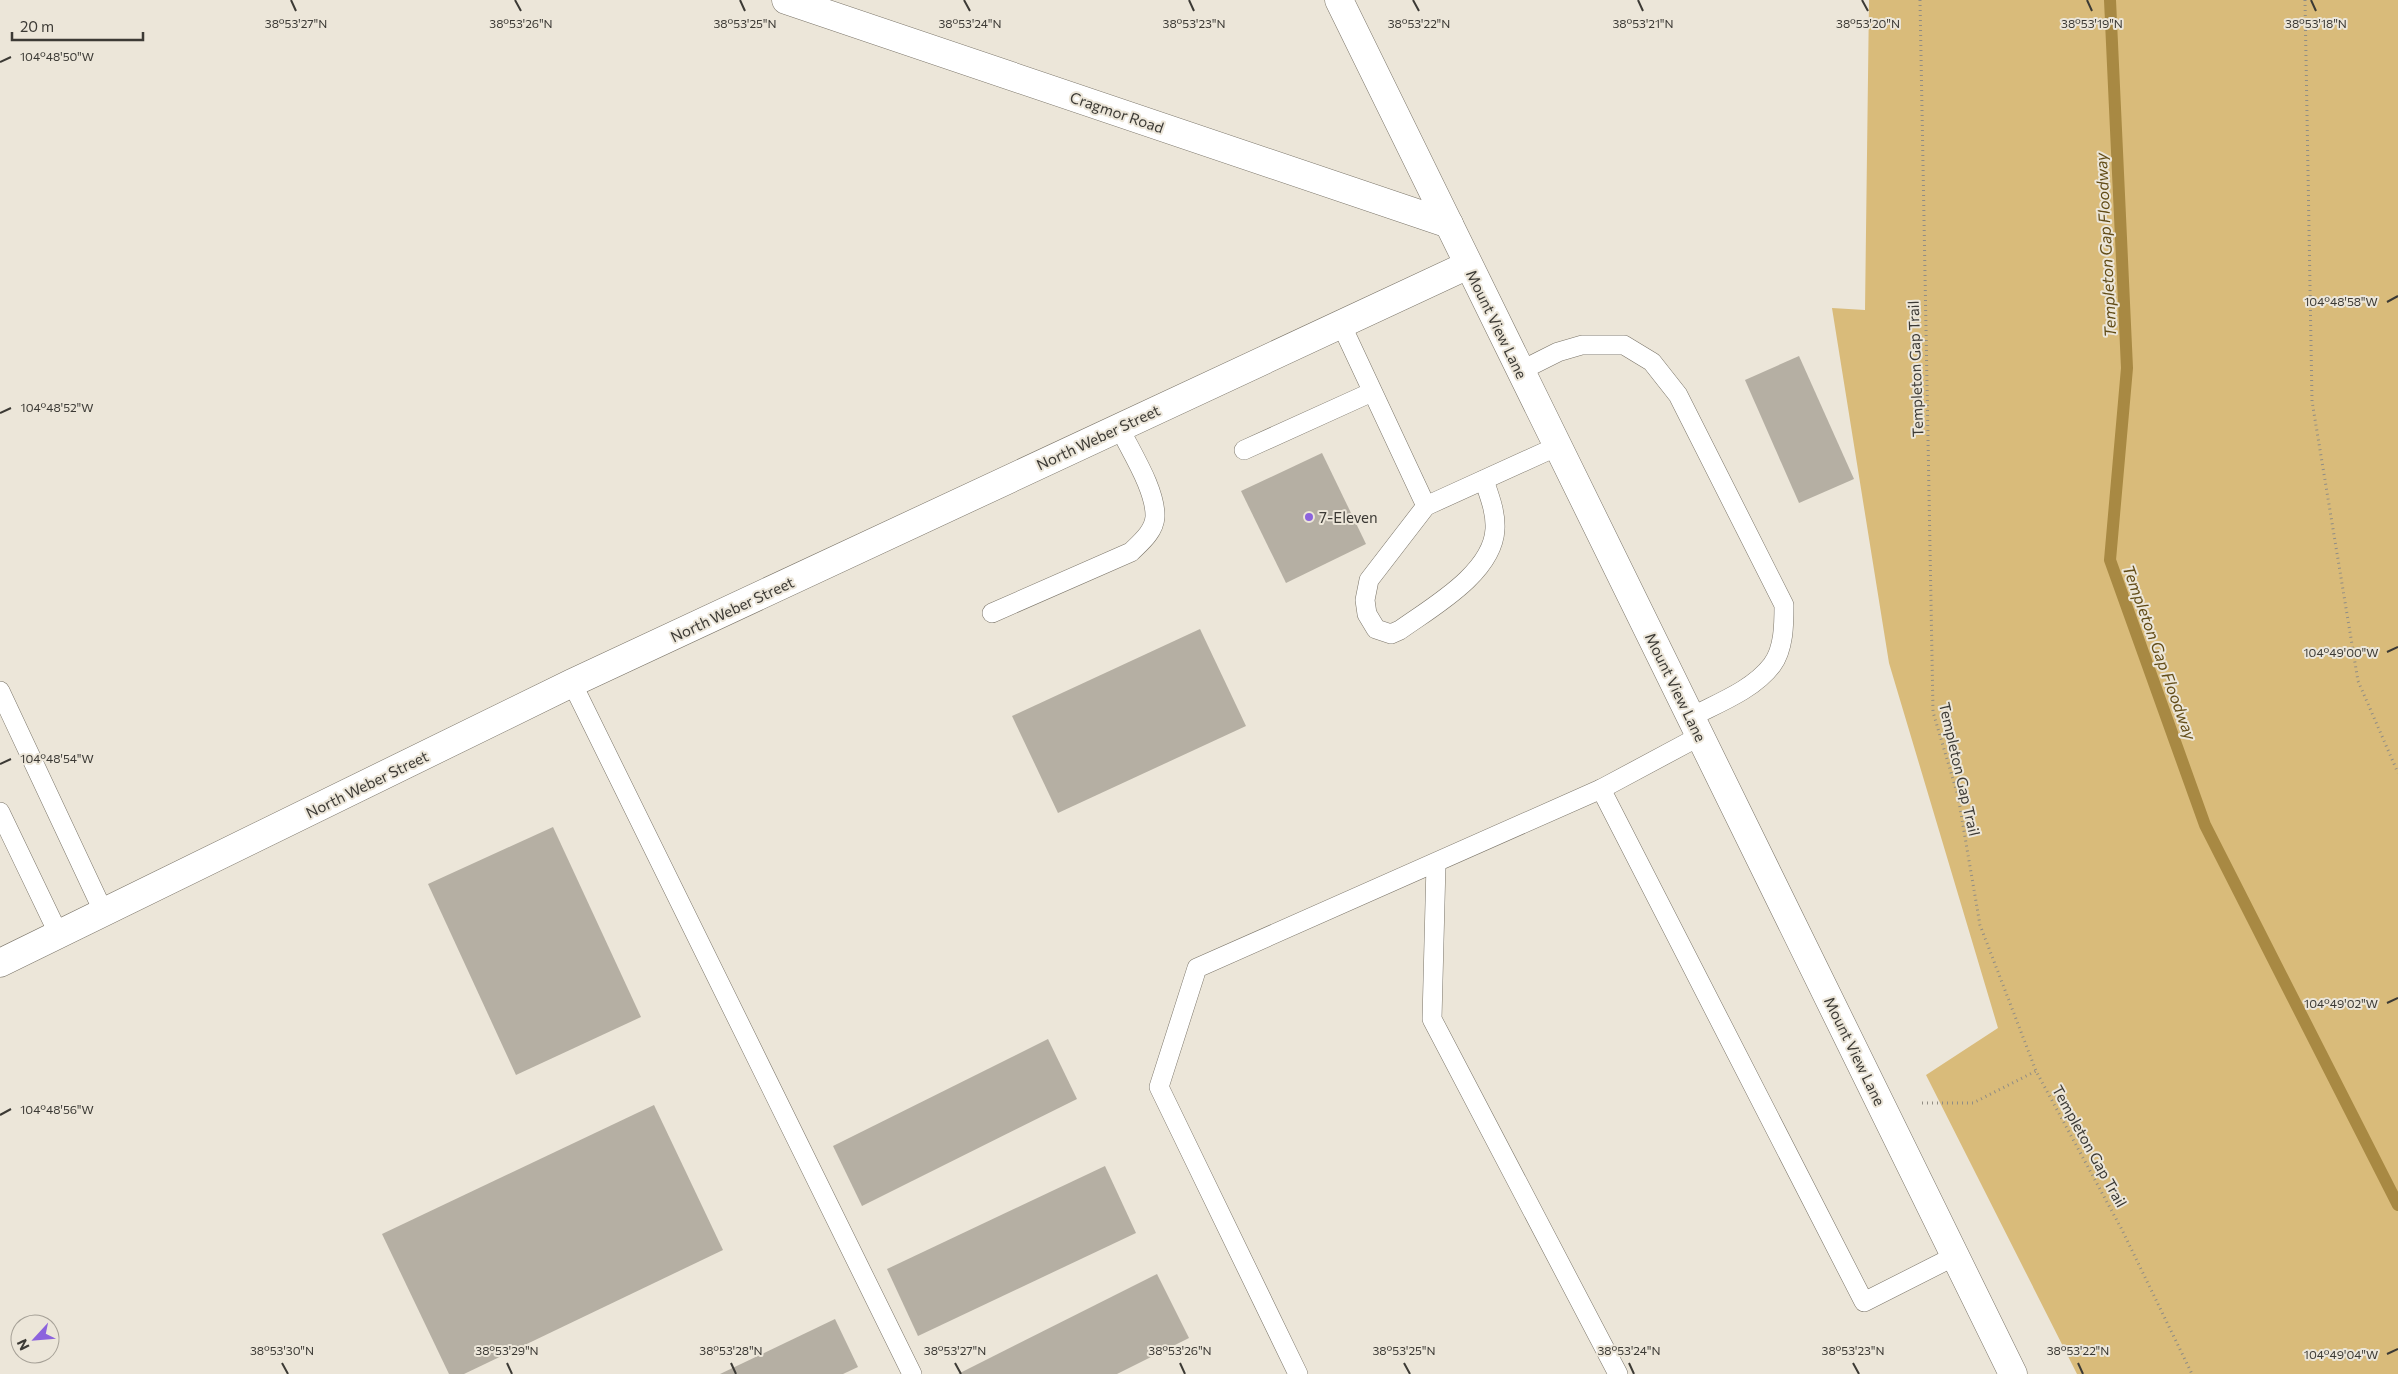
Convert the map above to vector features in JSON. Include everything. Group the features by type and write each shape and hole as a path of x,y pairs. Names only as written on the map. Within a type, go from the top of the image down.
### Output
{"street":[{"name":"Cragmor Road","path":"786,0 1448,224"},
{"name":"Mount View Lane","path":"1339,0 2013,1374"},
{"name":"North Weber Street","path":"0,963 572,683 1468,264"}],"lane":[{"path":"1340,324 1426,506"},
{"path":"1298,1374 1159,1087 1197,968 1436,864 1601,789 1695,727 1747,687 1772,664 1783,635 1784,605 1678,395 1652,362 1624,345 1582,345 1558,352 1520,371"},
{"path":"1244,450 1372,392"},
{"path":"992,613 1131,552 1147,537 1155,518 1150,492 1119,427"},
{"path":"1484,480 1493,508 1495,529 1491,549 1476,572 1400,630 1392,634 1376,629 1367,614 1365,600 1369,580 1426,506 1558,446"},
{"path":"572,683 912,1374"},
{"path":"0,691 104,913"},
{"path":"1601,789 1864,1302 1955,1256"},
{"path":"0,812 59,935"},
{"path":"1436,864 1432,1019 1618,1374"}],"path":[{"name":"Templeton Gap Trail","path":"1920,0 1933,712 1958,796 1980,925 2036,1071 2122,1228 2192,1374"},
{"path":"2305,0 2312,400 2358,681 2398,773"},
{"path":"1880,1103 1973,1103 2036,1071"}],"shaded area":[{"path":"1869,0 2398,0 2398,1374 2077,1374 1926,1075 1998,1028 1889,663 1832,308 1865,310"}],"building":[{"path":"1799,356 1854,479 1799,503 1745,380"},
{"path":"1322,453 1366,544 1286,583 1241,491"},
{"path":"1200,629 1246,726 1058,813 1012,716"},
{"path":"553,827 641,1017 516,1075 428,884"},
{"path":"1048,1039 1077,1099 862,1206 833,1146"},
{"path":"654,1105 723,1250 464,1374 449,1374 382,1234"},
{"path":"1105,1166 1136,1233 918,1336 887,1269"},
{"path":"1157,1274 1189,1338 1117,1374 958,1374"},
{"path":"835,1319 858,1367 843,1374 720,1374"}],"waterway":[{"name":"Templeton Gap Floodway","path":"2110,0 2127,368 2110,560 2205,825 2398,1205"}],"place":[{"name":"7-Eleven","path":"1309,517"}]}
